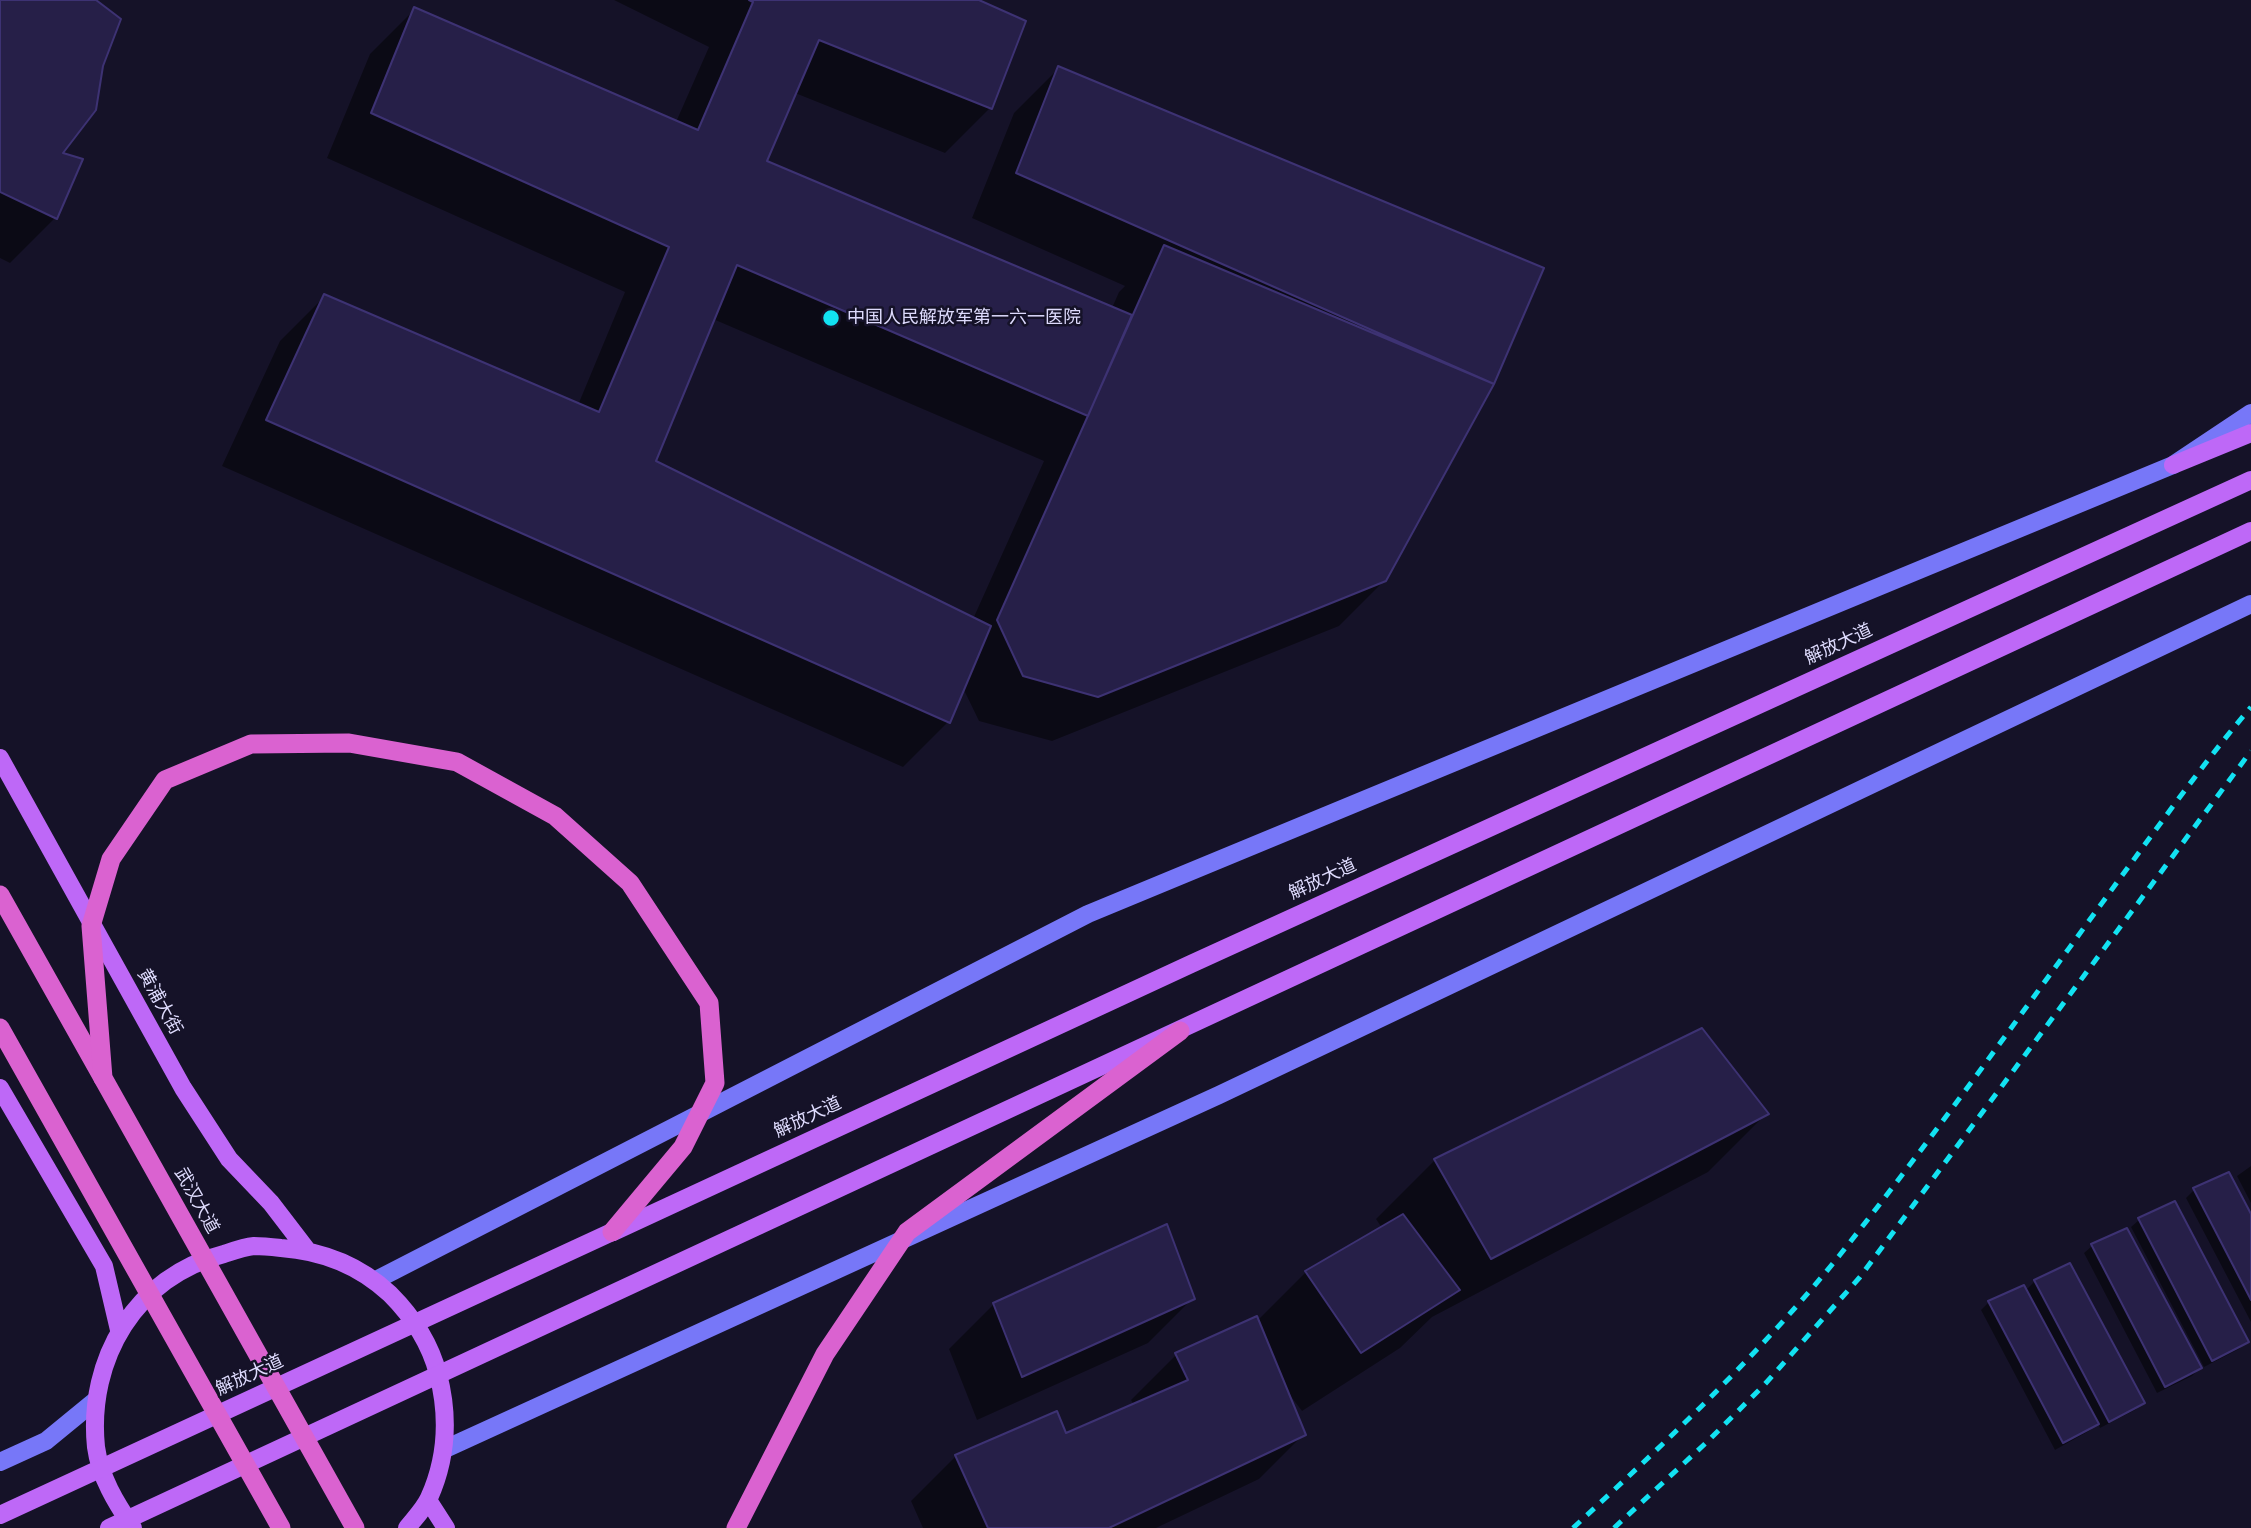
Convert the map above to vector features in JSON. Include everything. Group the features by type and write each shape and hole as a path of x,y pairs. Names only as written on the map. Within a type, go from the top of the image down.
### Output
{"highway":[{"path":"103,1078 91,926 111,859 165,780 251,744 349,743 457,762 555,816 631,883 709,1003 715,1083 683,1147 612,1232"},
{"name":"武汉大道","path":"0,895 355,1528"},
{"path":"0,1028 281,1528"},
{"path":"736,1528 825,1354 907,1232 1180,1031"},
{"path":"0,1045 21,1065"}],"main road":[{"name":"解放大道","path":"376,1280 1088,914 2173,465 2251,413"},
{"path":"2173,465 2251,433"},
{"name":"解放大道","path":"0,1515 1166,975 2251,480"},
{"path":"109,1528 2251,531"},
{"path":"445,1449 1219,1095 2251,604"},
{"name":"黄浦大街","path":"0,758 183,1088 229,1159 271,1203 307,1250"},
{"path":"0,1088 104,1266 119,1330"},
{"path":"133,1528 111,1496 97,1449 96,1399 104,1363 119,1330 154,1288 200,1260 253,1246 307,1250 343,1261 376,1280 410,1314 434,1355 445,1401 445,1449 428,1500 407,1528"},
{"path":"0,1462 46,1441 96,1399"},
{"path":"428,1500 446,1528"}],"building":[{"path":"0,0 96,0 121,19 103,66 96,110 63,153 83,159 57,219 0,192"},
{"path":"749,0 979,0 1026,21 992,109 819,40 767,161 1132,315 1088,416 737,265 656,461 991,626 950,723 266,420 324,294 599,412 669,247 371,113 414,7 698,130 753,2"},
{"path":"1058,66 1544,268 1494,384 1016,173"},
{"path":"1164,245 1494,384 1386,581 1098,697 1023,676 997,620"},
{"path":"1702,1028 1769,1114 1491,1259 1434,1159"},
{"path":"2229,1172 2251,1214 2251,1300 2193,1188"},
{"path":"2175,1201 2249,1342 2212,1361 2138,1218"},
{"path":"1403,1214 1460,1290 1361,1353 1305,1271"},
{"path":"1167,1224 1195,1299 1022,1377 993,1303"},
{"path":"2127,1228 2202,1368 2165,1387 2091,1244"},
{"path":"2070,1263 2145,1403 2109,1422 2034,1280"},
{"path":"2024,1285 2099,1424 2063,1443 1988,1301"},
{"path":"1257,1316 1306,1435 1109,1528 988,1528 955,1455 1057,1411 1066,1433 1188,1380 1175,1353"}],"railway":[{"path":"1573,1528 1744,1363 1839,1256 1947,1116 2184,791 2251,707"},
{"path":"1614,1528 1765,1384 1860,1277 2251,751"}],"place":[{"name":"中国人民解放军第一六一医院","path":"831,318"}]}
